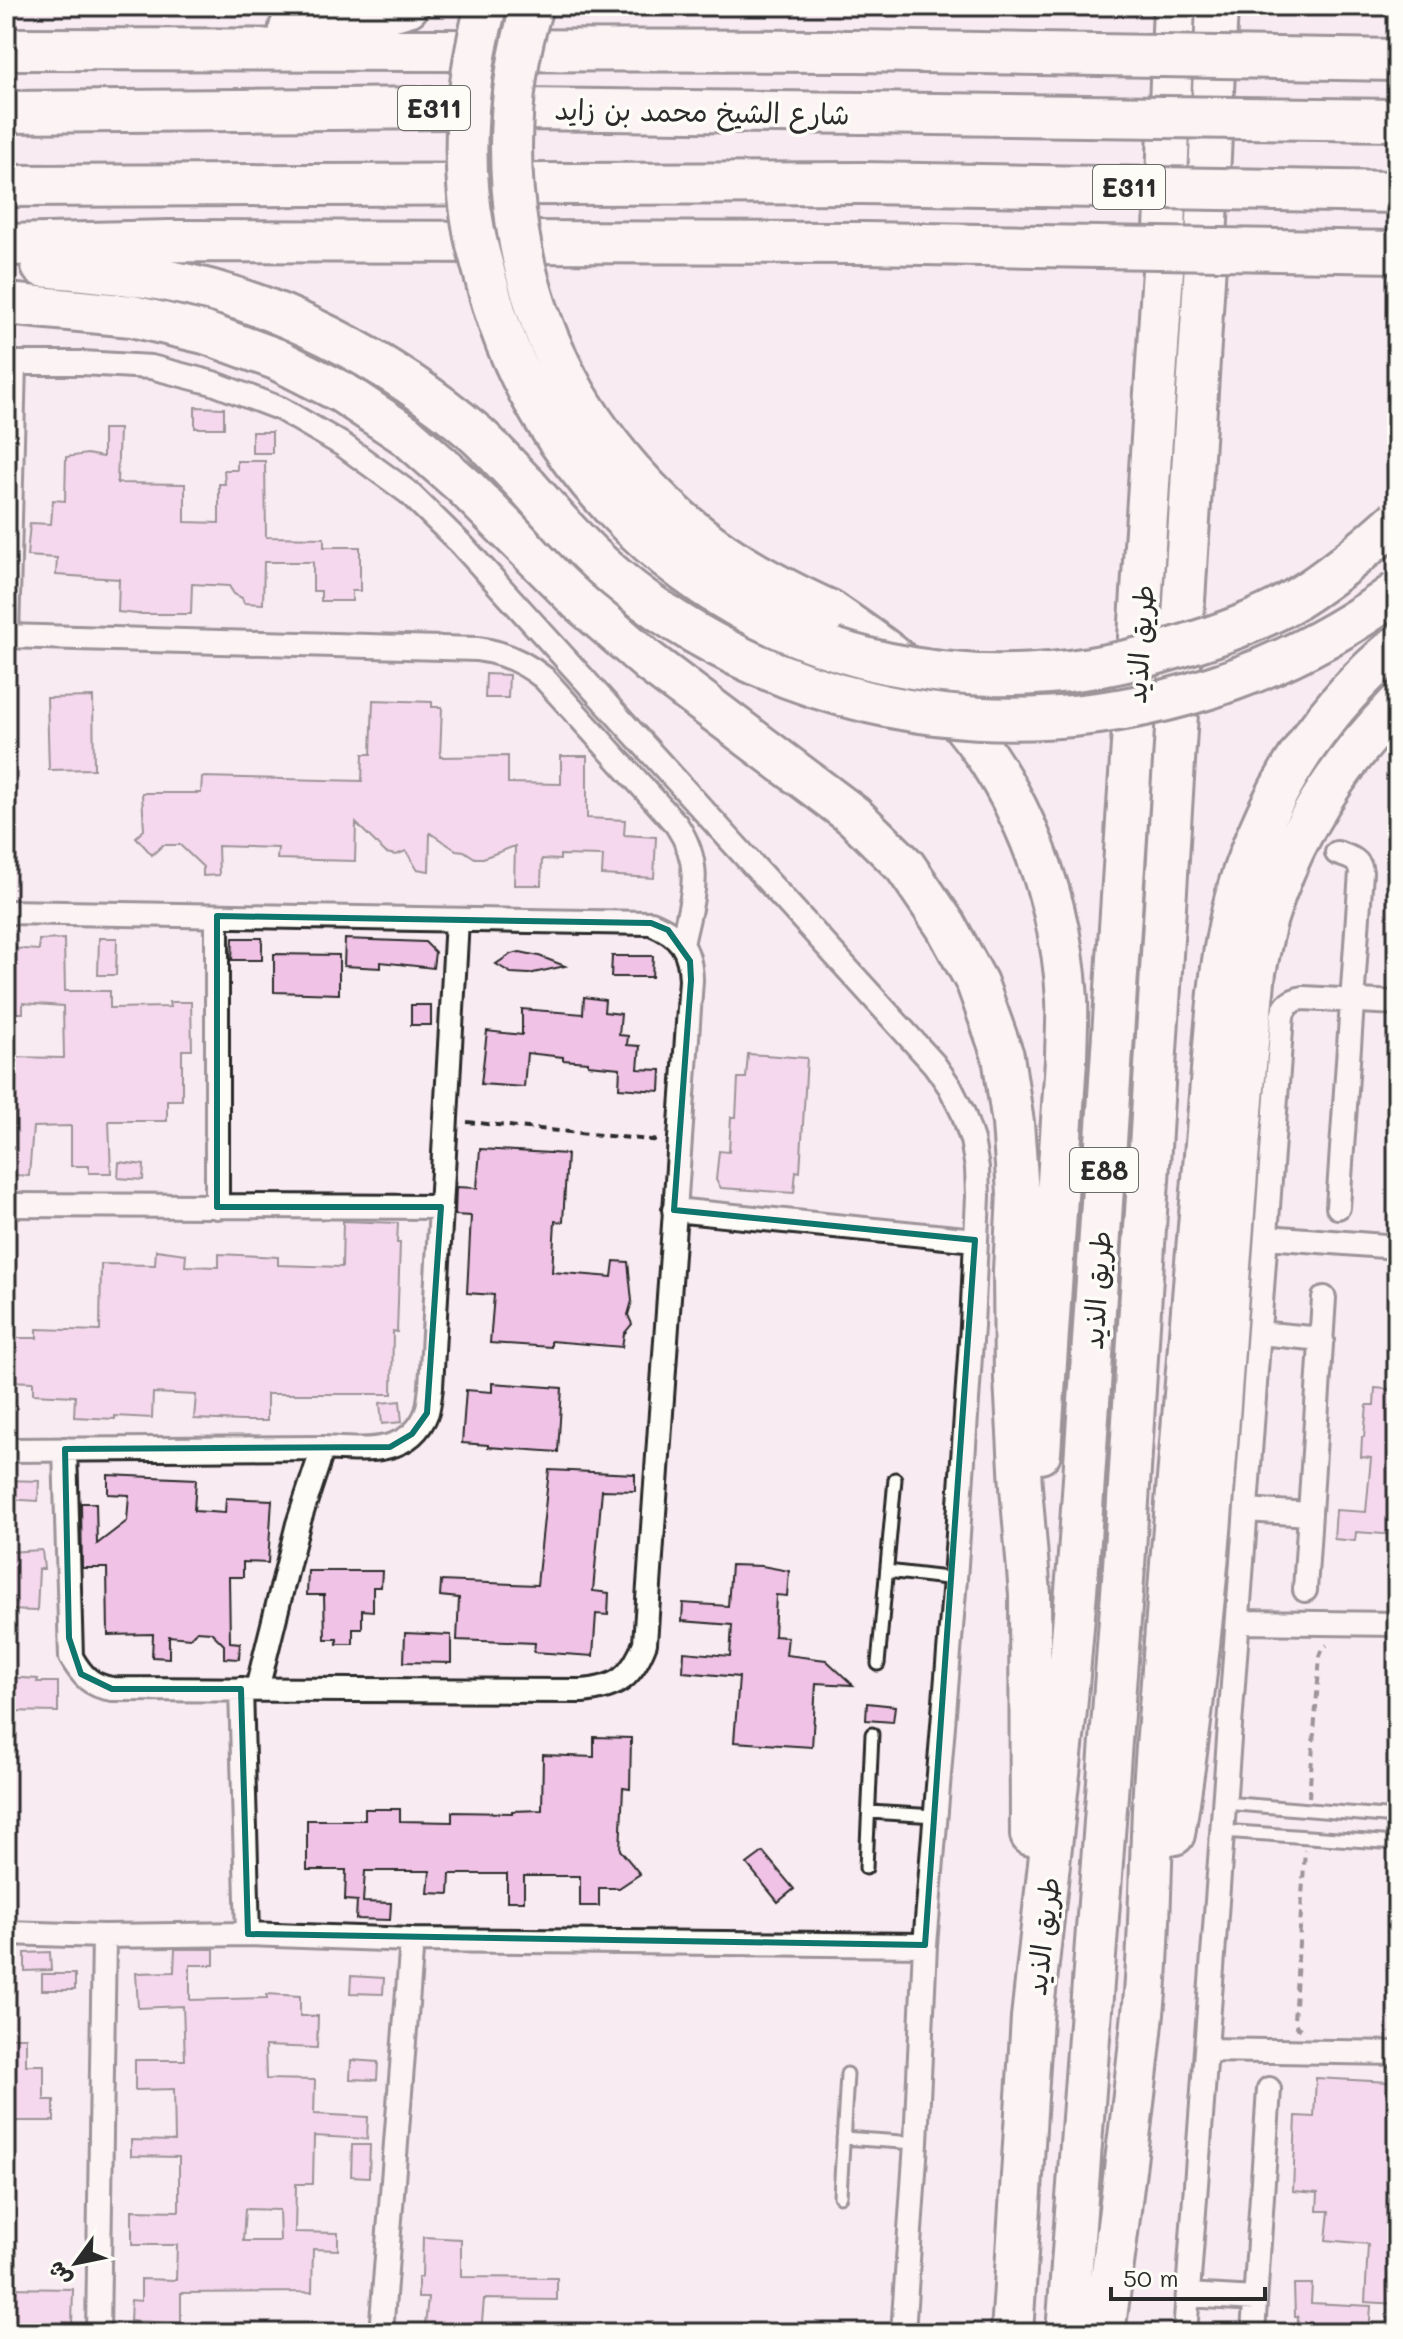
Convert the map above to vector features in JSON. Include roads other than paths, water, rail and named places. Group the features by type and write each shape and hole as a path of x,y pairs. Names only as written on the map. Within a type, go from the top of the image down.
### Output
{"highway":[{"path":"16,49 143,32 333,24 377,16 408,6"},
{"path":"486,6 470,83 466,156 473,230 491,301 511,358 555,436 611,507 666,557 702,584 753,615 807,640 922,671 982,676 1042,675 1101,668 1229,632 1295,600 1356,559 1397,520"},
{"path":"532,6 517,70 512,121 512,172 526,273 541,322 562,369 594,422 622,458 675,514 735,560 774,584 830,611 879,644 924,683 964,727 998,776 1026,828 1047,884 1060,942 1067,1000 1066,1060 1030,1594 1032,2018"},
{"name":"طريق الذيد","path":"1012,2333 1032,2018 1066,1710 1080,1539 1164,255 1174,6"},
{"name":"طريق الذيد","path":"1067,2333 1124,1566 1205,263 1217,6"},
{"path":"16,49 857,51 1397,60"},
{"name":"شارع الشيخ محمد بن زايد","path":"6,112 446,108 1397,120"},
{"name":"E311","path":"6,186 862,183 1397,192"},
{"path":"6,245 170,241 863,243 1397,252"},
{"path":"6,262 165,280 233,298 300,323 363,354 422,392 478,436 577,542 621,581 694,632 759,667 815,688 901,711 974,719 1048,719 1132,709 1213,688 1291,657 1364,616 1397,592"},
{"path":"6,304 132,316 205,333 276,359 343,393 406,435 463,485 580,602 648,661 854,816 905,866 946,926 977,983 1003,1056 1013,1123 1018,1193 1014,1271 1015,1379 1030,1594"},
{"path":"1104,2333 1127,2162 1145,1988 1155,1780 1173,1538 1216,1029 1232,910 1259,830 1299,755 1350,689 1397,646"},
{"path":"1145,1988 1166,1881 1198,1667 1255,972 1271,907 1284,869 1307,820 1336,775 1369,733 1397,705"}],"street":[{"path":"682,944 695,871 686,838 544,678 520,661 477,649 6,636 10,363 151,367 213,383 281,409 343,445 409,493 462,545 934,1064 963,1113 977,1168 972,1326 925,1945 903,2333"},
{"path":"1337,853 1356,861 1361,868 1338,1207"},
{"path":"6,912 651,923 668,930 682,944 690,961 645,1643 637,1664 623,1680 603,1689 582,1691 96,1687 81,1674 71,1657 65,1449"},
{"path":"217,916 217,1207"},
{"path":"6,1450 323,1448 365,1451 390,1447 412,1434 427,1413 431,1387 457,920"},
{"path":"1185,2333 1284,1008 1303,998 1397,1003"},
{"path":"6,1205 441,1207"},
{"path":"674,1210 975,1240"},
{"path":"1267,1237 1397,1247"},
{"path":"1305,1590 1324,1298"},
{"path":"1259,1333 1322,1339"},
{"path":"248,1934 249,1689 323,1448"},
{"path":"1246,1510 1310,1514"},
{"path":"1239,1622 1397,1624"},
{"path":"6,1933 925,1945"},
{"path":"98,2333 104,1936"},
{"path":"381,2333 412,1940"},
{"path":"1206,2050 1397,2053"},
{"path":"1253,2333 1269,2089"},
{"path":"1188,2295 1255,2299"}],"lane":[{"path":"878,1664 895,1479"},
{"path":"887,1571 955,1579"},
{"path":"866,1868 872,1734"},
{"path":"1224,1803 1397,1817"},
{"path":"869,1812 937,1816"},
{"path":"1222,1831 1397,1843"},
{"path":"840,2196 847,2074"},
{"path":"843,2138 916,2143"}]}
